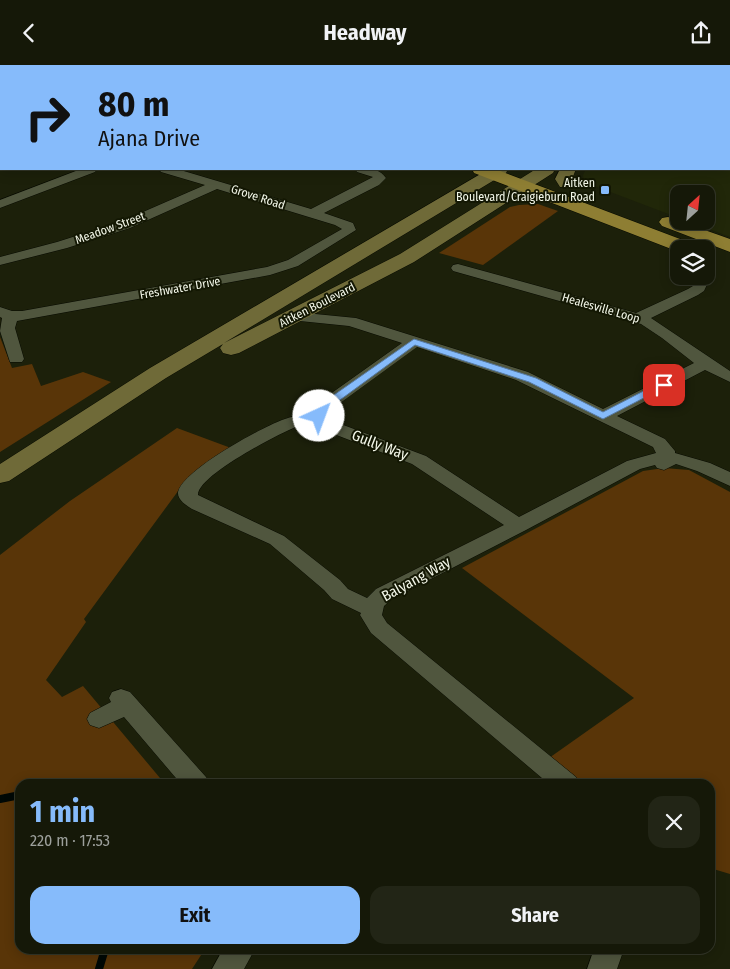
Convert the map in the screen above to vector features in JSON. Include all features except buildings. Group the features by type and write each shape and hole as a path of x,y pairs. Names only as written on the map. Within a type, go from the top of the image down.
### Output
{"main road":[{"path":"491,170 527,179 582,199 670,240"},
{"name":"Aitken Boulevard","path":"0,475 158,373 454,196 491,170"},
{"path":"454,196 463,174"},
{"path":"527,179 567,176 582,199"},
{"name":"Aitken Boulevard","path":"77,424 295,317 406,258 527,179"},
{"path":"655,217 730,246"},
{"path":"715,258 730,264"}],"street":[{"path":"0,204 88,170"},
{"name":"Grove Road","path":"168,170 345,224 350,228"},
{"path":"312,214 380,178 377,174 364,170"},
{"name":"Meadow Street","path":"0,261 62,245 125,225 216,184"},
{"name":"Freshwater Drive","path":"5,314 28,315 270,271 293,263 346,233 350,228"},
{"name":"Healesville Loop","path":"458,268 638,318 660,329 706,363 730,377"},
{"path":"638,318 694,292 700,285"},
{"path":"336,295 338,307 351,321"},
{"path":"5,314 16,359"},
{"path":"295,317 351,321 533,380 649,439 663,460"},
{"path":"375,604 340,594 332,585 277,540 199,505 188,496 188,491 196,481 237,451 290,423 319,416 325,406 414,342"},
{"path":"603,416 706,363"},
{"name":"Gully Way","path":"319,416 332,427 420,460 519,526"},
{"name":"Balyang Way","path":"663,460 691,467 730,484"},
{"name":"Balyang Way","path":"561,779 379,628 371,615 375,604 621,473 663,460 693,462 730,480"},
{"path":"98,719 124,701 193,779"},
{"path":"227,969 237,954"},
{"path":"602,969 607,954"}],"shaded area":[{"path":"586,170 730,170 730,237 712,230 715,230 715,185 670,185 670,215 584,182 583,175"},
{"path":"538,204 558,211 483,265 439,253 510,207"},
{"path":"0,337 12,368 32,364 41,386 83,372 111,382 0,452"},
{"path":"177,428 231,448 184,483 84,619 86,622 46,680 62,697 83,686 161,779 15,779 15,954 202,954 192,969 0,969 0,555 70,501"},
{"path":"664,468 689,470 730,492 730,874 715,870 715,779 576,779 549,758 634,698 462,568 643,471"}],"waterway":[{"path":"0,799 15,796"},
{"path":"99,969 104,954"}],"place":[{"name":"Aitken Boulevard/Craigieburn Road","path":"605,190"}],"route":[{"path":"319,416 320,411 325,406 414,342 533,380 603,416 664,385"}]}
